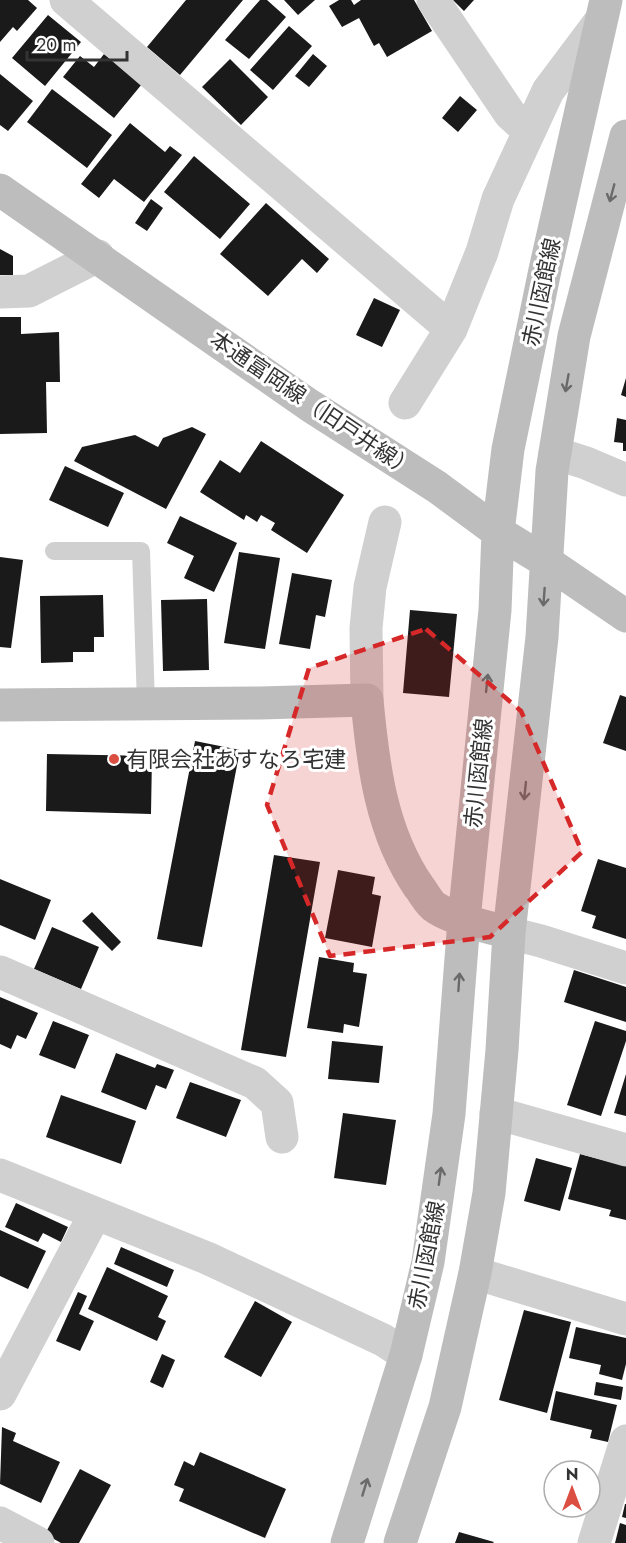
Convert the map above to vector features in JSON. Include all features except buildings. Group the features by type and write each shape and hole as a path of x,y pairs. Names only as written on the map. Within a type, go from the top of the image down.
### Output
{"main road":[{"name":"赤川函館線","path":"347,1543 406,1355 428,1262 449,1114 464,920 495,610 498,532 508,449 603,11"},
{"name":"赤川函館線","path":"399,1543 444,1407 475,1273 489,1192 509,933 542,637 552,471 574,336 624,152"},
{"name":"本通富岡線（旧戸井線）","path":"0,190 309,405 437,487 498,532 547,562 626,616"},
{"path":"0,705 367,700 373,761 386,819 412,877 434,907 464,920 509,933"}],"street":[{"path":"66,0 451,329"},
{"path":"433,0 510,114 529,131"},
{"path":"405,403 451,329 482,252 498,199 548,91 603,11"},
{"path":"0,292 29,291 98,256"},
{"path":"555,453 626,480"},
{"path":"367,700 366,628 370,587 385,522"},
{"path":"509,933 626,968"},
{"path":"0,972 255,1083 277,1103 282,1137"},
{"path":"496,1113 626,1150"},
{"path":"0,1174 207,1258 383,1340 406,1355"},
{"path":"0,1394 94,1214"},
{"path":"475,1273 626,1319"},
{"path":"594,1543 626,1441"},
{"path":"0,1523 38,1543"}],"lane":[{"path":"54,551 141,551 146,704"}],"highlighted area":[{"path":"426,629 521,711 582,852 490,937 330,956 267,805 309,668"}],"place":[{"name":"有限会社あすなろ宅建","path":"114,759"}]}
